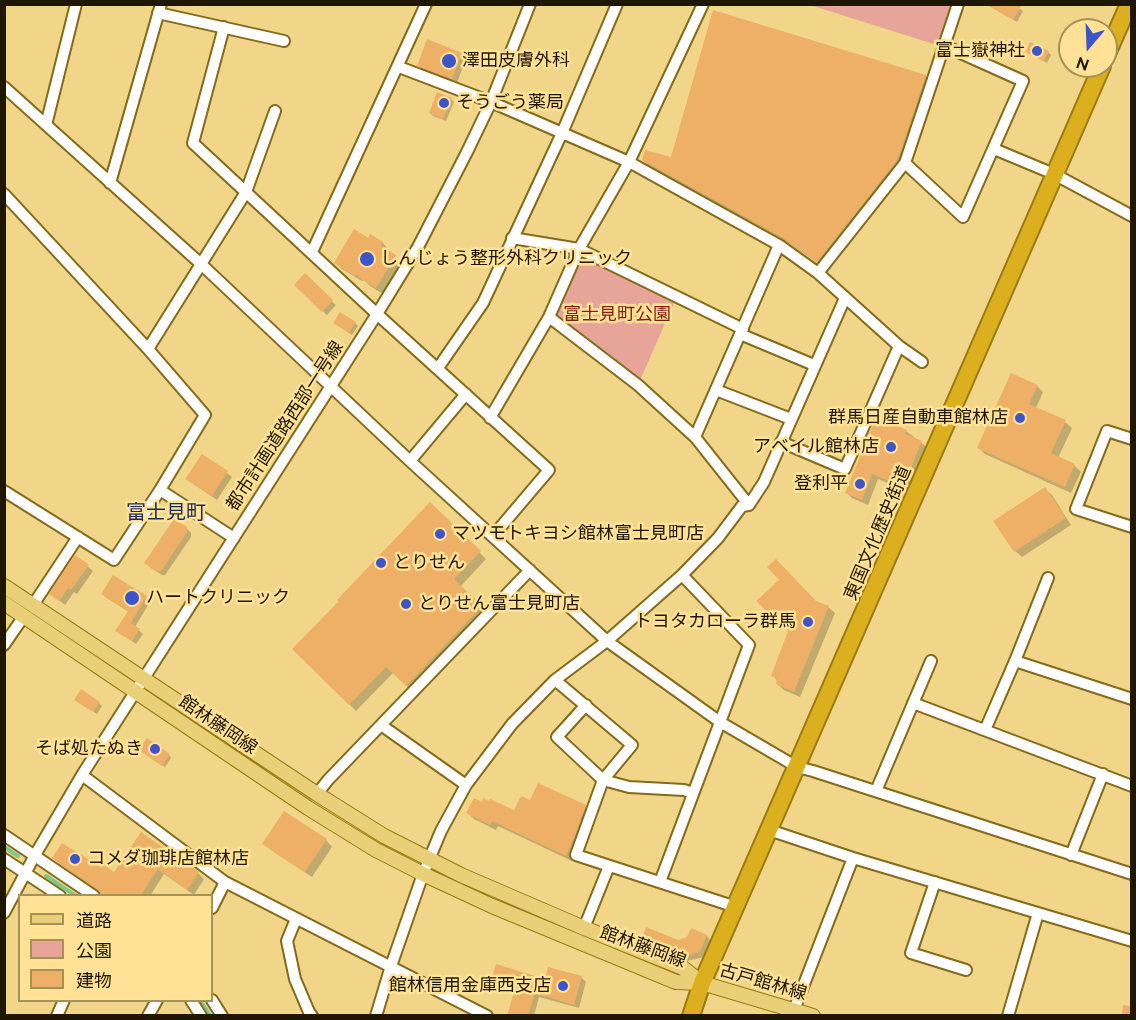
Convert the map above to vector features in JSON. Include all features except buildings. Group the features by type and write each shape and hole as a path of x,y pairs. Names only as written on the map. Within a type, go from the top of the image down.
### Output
{"highway":[{"path":"1118,29 1129,4"},
{"name":"東国文化歴史街道","path":"690,1016 702,983 1097,78"}],"main road":[{"name":"館林藤岡線","path":"4,586 28,611 135,690 308,808 376,850 501,910 676,982 702,983"},
{"name":"館林藤岡線","path":"4,603 28,611 143,678 384,836 461,875 683,968 702,983"},
{"name":"古戸館林線","path":"702,983 813,1016"}],"street":[{"path":"46,124 76,4"},
{"path":"312,252 426,4"},
{"name":"都市計画道路西部一号線","path":"4,914 82,774 377,314 423,238 491,102 530,4"},
{"path":"438,368 483,303 562,133 617,4"},
{"path":"490,417 549,317 579,249 629,162 703,4"},
{"path":"818,273 905,163 958,4"},
{"path":"110,183 160,9 284,41"},
{"path":"224,27 193,142 377,314 549,470 493,536"},
{"path":"905,163 963,217 1023,81 945,46"},
{"path":"399,67 491,102 629,162 779,245 818,273 899,346 922,362"},
{"path":"4,87 201,264 410,461 607,641 720,722 797,767 1131,874"},
{"path":"148,349 246,192 275,111"},
{"path":"994,148 1054,174 1131,216"},
{"path":"4,491 114,560 205,415 148,349 6,199"},
{"path":"512,238 579,249 814,365"},
{"path":"695,437 779,245"},
{"path":"376,1016 423,874 441,831 466,785 512,724 555,680 607,641 682,575 718,538 742,506 749,505 764,482 845,298"},
{"path":"549,317 638,385 695,437 749,505"},
{"path":"781,442 844,469 899,346"},
{"path":"716,390 791,420"},
{"path":"410,461 466,394"},
{"path":"1131,439 1107,431 1076,509 1131,527"},
{"path":"160,490 234,538"},
{"path":"4,645 78,537"},
{"path":"317,794 530,570"},
{"path":"660,882 749,645 682,575"},
{"path":"985,730 1048,578"},
{"path":"876,791 931,661"},
{"path":"1015,661 1131,699"},
{"path":"555,680 633,745 603,780 576,855 736,907"},
{"path":"913,704 1131,786"},
{"path":"586,705 557,737 603,780 629,788 684,790 693,793"},
{"path":"381,725 466,785"},
{"path":"82,774 225,882 487,1016"},
{"path":"1071,855 1103,774"},
{"path":"769,830 853,858 1131,941"},
{"path":"4,835 91,894"},
{"path":"794,1010 853,858"},
{"path":"4,859 57,894"},
{"path":"584,928 609,866"},
{"path":"213,906 225,882"},
{"path":"934,882 911,953 966,970"},
{"path":"1008,1016 1038,913"},
{"path":"296,919 287,941 295,979 312,1016"},
{"path":"57,1016 63,1002"},
{"path":"148,1016 156,1002"},
{"path":"192,1002 201,1016"},
{"path":"213,1002 222,1016"}],"green space":[{"path":"810,5 954,5 940,46"},
{"name":"富士見町公園","path":"579,249 677,296 638,385 549,317"}],"waterway":[{"path":"4,847 18,856"},
{"path":"46,876 73,894"},
{"path":"201,1002 210,1016"}],"place":[{"name":"富士嶽神社","path":"1037,51"},
{"name":"澤田皮膚外科","path":"449,61"},
{"name":"そうごう薬局","path":"444,103"},
{"name":"しんじょう整形外科クリニック","path":"367,259"},
{"name":"群馬日産自動車館林店","path":"1020,418"},
{"name":"アベイル館林店","path":"891,447"},
{"name":"登利平","path":"860,484"},
{"name":"マツモトキヨシ館林富士見町店","path":"440,534"},
{"name":"とりせん","path":"381,563"},
{"name":"ハートクリニック","path":"132,598"},
{"name":"とりせん富士見町店","path":"406,604"},
{"name":"トヨタカローラ群馬","path":"808,622"},
{"name":"そば処たぬき","path":"155,749"},
{"name":"コメダ珈琲店館林店","path":"75,859"},
{"name":"館林信用金庫西支店","path":"563,986"}],"district":[{"name":"富士見町","path":"166,513"}]}
